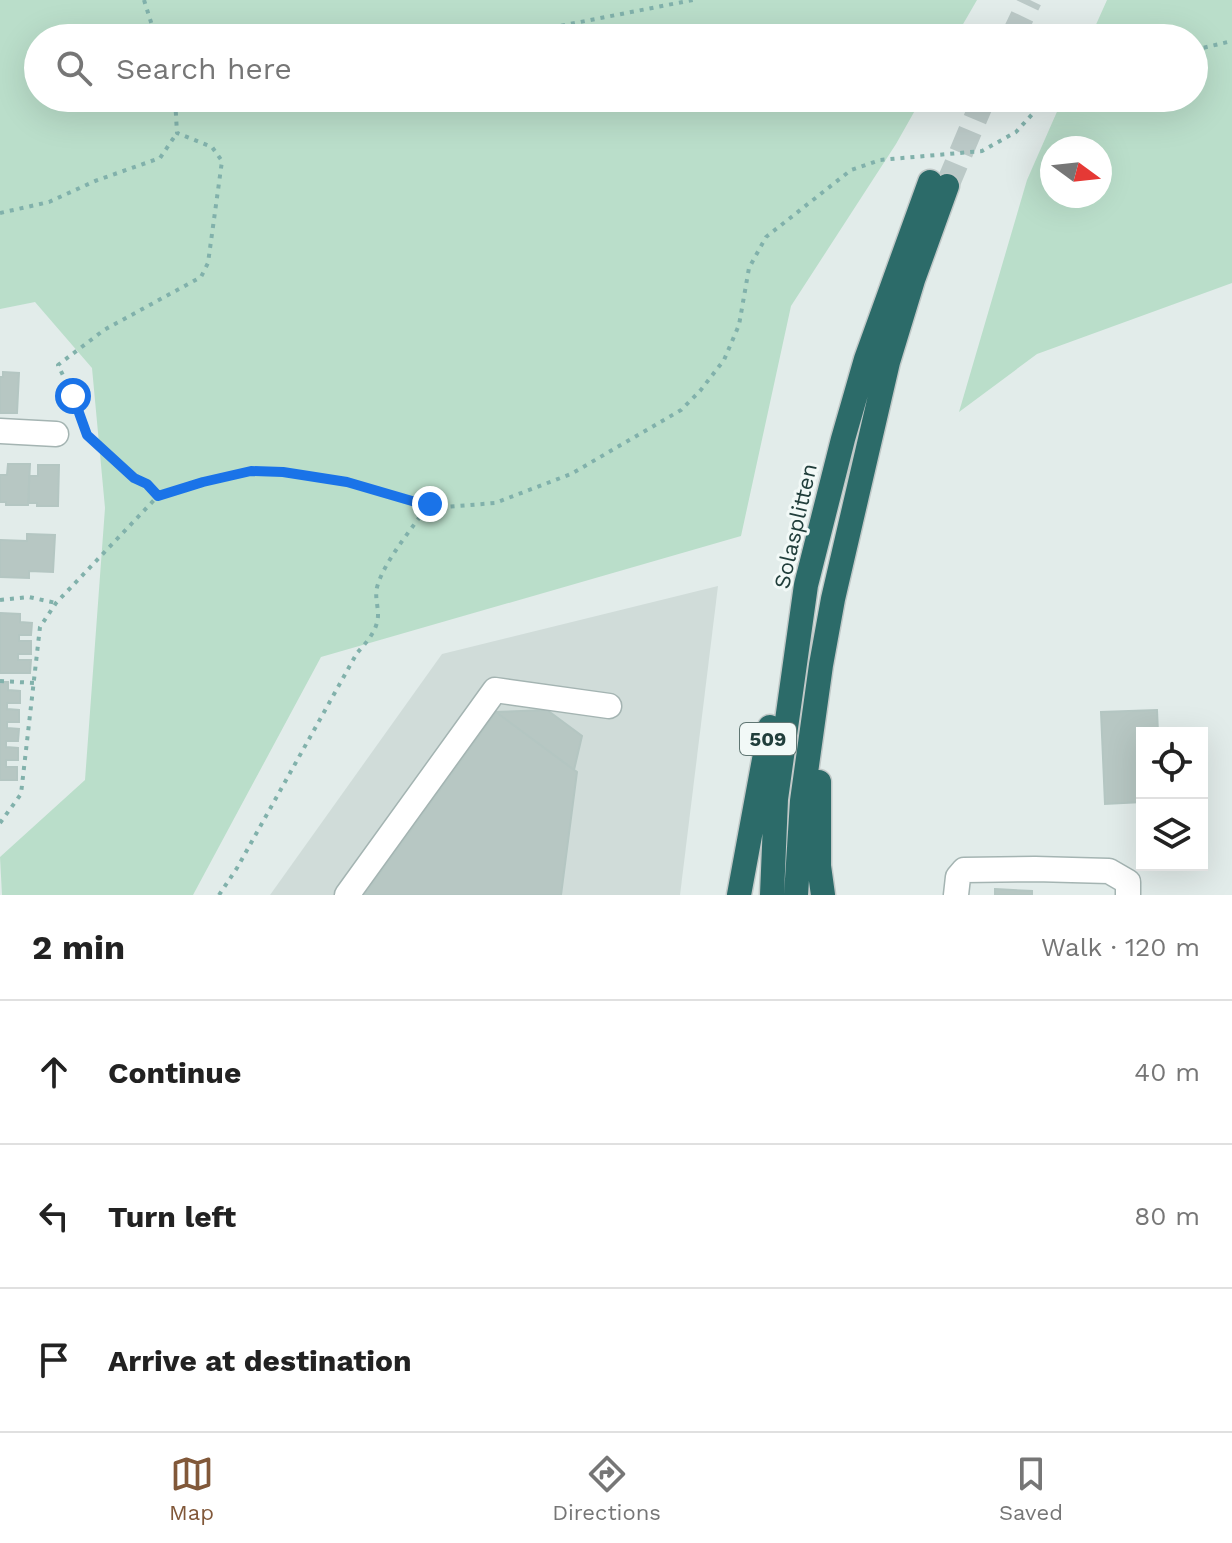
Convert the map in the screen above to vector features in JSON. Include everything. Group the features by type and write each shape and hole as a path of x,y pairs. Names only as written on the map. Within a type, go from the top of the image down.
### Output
{"highway":[{"name":"Solasplitten","path":"772,895 776,799 806,585 866,359 939,184 888,362 833,599 802,801 796,895"},
{"name":"509","path":"739,895 771,719 806,585"},
{"name":"509","path":"823,895 819,866 818,799 833,599"}],"street":[{"path":"0,431 56,434"},
{"path":"347,895 495,690 609,706"},
{"path":"956,895 958,877 964,870 1035,869 1109,871 1128,882 1128,895"}],"path":[{"path":"144,0 152,24"},
{"path":"570,24 693,0"},
{"path":"1208,47 1232,41"},
{"path":"0,213 49,202 95,181 160,158 177,133 176,112"},
{"path":"0,823 21,794 40,627 56,603 158,496 251,471 283,472 347,482 445,507 495,503 571,474 681,410 700,391 724,360 739,325 749,268 766,237 851,170 880,160 982,151 1016,132 1034,112"},
{"path":"158,496 87,435 58,365 104,330 201,277 208,263 222,161 212,147 177,133"},
{"path":"219,895 357,653 375,629 378,584 387,565 430,504"},
{"path":"0,600 29,597 56,603"},
{"path":"0,681 35,683"}],"shaded area":[{"path":"718,586 680,895 270,895 442,654"}],"green space":[{"path":"0,0 977,0 963,24 24,24 24,112 914,112 791,306 741,536 321,657 193,895 2,895 0,857 85,780 105,508 92,368 35,302 0,309"},
{"path":"1107,0 1232,0 1232,283 1037,354 959,412 1027,180 1040,150 1040,208 1112,208 1112,136 1046,136 1057,112 1208,112 1208,24 1096,24"}],"building":[{"path":"3,372 19,373 17,413 0,413 0,377 3,377"},
{"path":"8,464 30,464 28,505 0,502 0,475 7,475"},
{"path":"38,465 59,465 58,506 29,503 29,476 38,476"},
{"path":"27,534 55,535 53,572 29,571 29,578 0,577 0,540 27,541"},
{"path":"0,613 20,614 20,622 32,623 31,635 19,635 19,641 31,641 31,654 18,654 18,660 31,660 30,673 0,673"},
{"path":"0,682 8,682 8,690 20,691 20,703 7,703 7,709 19,710 19,722 7,722 7,728 19,729 18,741 6,741 6,747 18,748 18,760 6,760 6,767 17,767 17,780 0,780"},
{"path":"547,710 582,736 574,770 496,712"},
{"path":"1157,710 1158,727 1136,727 1136,802 1105,804 1101,712"},
{"path":"496,712 577,772 561,895 364,895"},
{"path":"995,889 1032,891 1032,895 995,895"}],"tunnel":[{"path":"1019,24 1030,0"},
{"path":"947,186 978,112"}],"route":[{"path":"73,396 87,435 158,496 251,471 283,472 347,482 430,504"}]}
